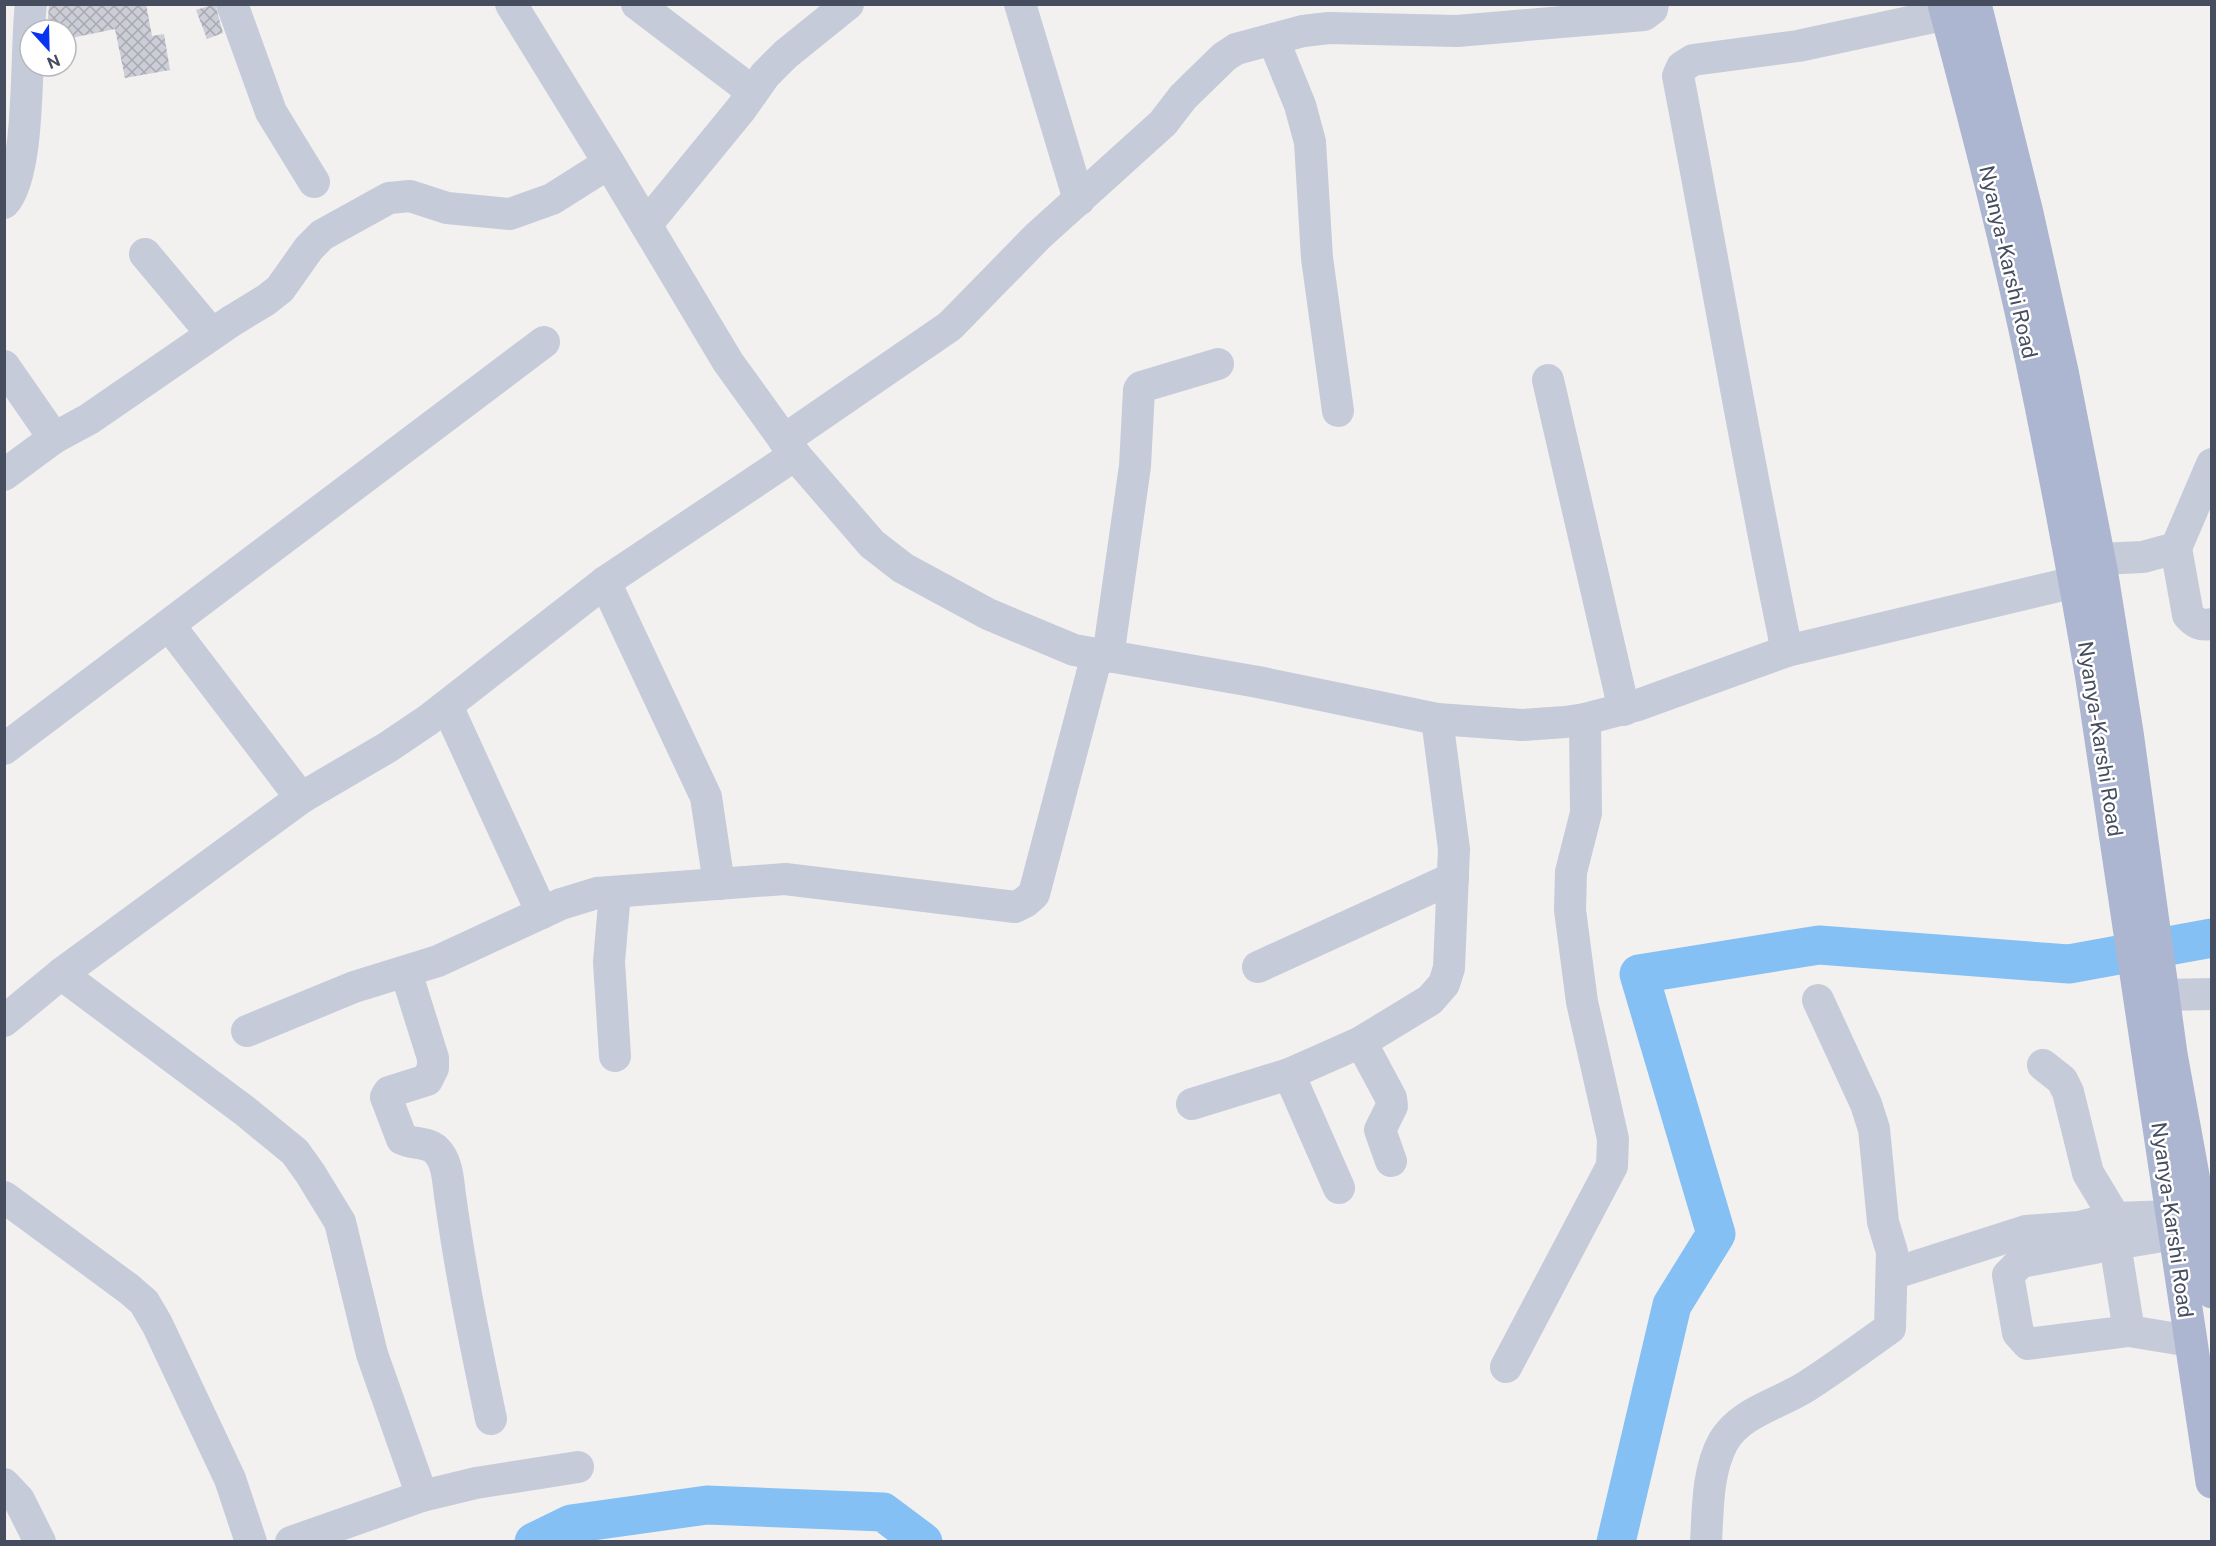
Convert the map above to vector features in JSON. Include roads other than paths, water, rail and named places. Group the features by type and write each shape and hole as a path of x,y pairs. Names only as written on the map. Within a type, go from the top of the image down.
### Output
{"main road":[{"name":"Nyanya-Karshi Road","path":"1955,8 2027,213 2062,371 2099,559 2127,732 2193,1200 2211,1292"},
{"name":"Nyanya-Karshi Road","path":"1955,8 1972,110 2032,360 2075,582 2144,1031 2193,1200 2190,1341 2211,1482"}],"street":[{"path":"232,4 271,112 314,182"},
{"path":"511,4 728,362 789,448 872,544 903,568 988,614 1074,650 1258,682 1437,718 1522,725 1585,719 1624,710 1787,651 2075,582"},
{"path":"637,4 753,92"},
{"path":"646,225 765,75 786,54 848,4"},
{"path":"1020,4 1079,200"},
{"path":"4,1021 61,974 301,798 388,747 447,706 605,582 789,448 950,326 1038,236 1163,123 1183,97 1224,57 1236,49 1303,31 1329,28 1457,31 1644,15 1652,9 1653,4"},
{"path":"6,199 21,160 23,137 22,8"},
{"path":"1787,651 1760,521 1678,76 1682,67 1693,60 1798,46 1955,8"},
{"path":"1273,39 1300,105 1310,142 1317,258 1338,411"},
{"path":"4,475 54,438 89,419 212,334 266,300 280,289 309,248 322,236 389,198 410,196 447,208 510,214 552,199 609,163"},
{"path":"145,254 212,334"},
{"path":"4,749 544,342"},
{"path":"247,1031 354,987 438,962 561,904 597,893 785,879 1015,907 1025,902 1034,894 1103,656 1135,466 1139,390 1141,387 1218,364"},
{"path":"4,366 54,438"},
{"path":"1548,380 1624,710"},
{"path":"2211,464 2176,548 2188,615 2195,623 2204,626 2211,624"},
{"path":"2099,559 2143,557 2176,548"},
{"path":"605,582 706,797 719,884"},
{"path":"170,625 301,798"},
{"path":"447,706 542,913"},
{"path":"1192,1104 1289,1074 1361,1042 1430,1000 1444,984 1449,968 1454,849 1437,718"},
{"path":"1506,1367 1612,1166 1613,1139 1582,1002 1570,910 1571,872 1586,813 1585,719"},
{"path":"1258,967 1453,878"},
{"path":"615,892 609,962 615,1056"},
{"path":"406,972 433,1058 433,1068 427,1080 389,1092 386,1096 402,1139 437,1150 446,1167 460,1265 491,1419"},
{"path":"61,974 245,1111 295,1152 310,1173 340,1222 372,1354 422,1496"},
{"path":"2163,995 2211,994"},
{"path":"1706,1542 1711,1476 1723,1443 1733,1428 1745,1419 1804,1388 1890,1328 1892,1252 1884,1222 1874,1129 1866,1104 1818,1000"},
{"path":"1361,1042 1391,1098 1392,1106 1380,1130 1391,1161"},
{"path":"2043,1065 2062,1080 2068,1092 2088,1173 2115,1231 2129,1331"},
{"path":"1289,1074 1339,1188"},
{"path":"4,1197 144,1302 157,1324 230,1479 251,1542"},
{"path":"2190,1341 2129,1331 2028,1344 2018,1333 2008,1275 2021,1263 2115,1231 2193,1200"},
{"path":"1892,1274 2026,1231 2079,1227 2115,1231"},
{"path":"291,1542 422,1496 476,1483 579,1467"},
{"path":"4,1484 19,1500 40,1542"}],"waterway":[{"path":"1616,1542 1672,1305 1716,1234 1639,974 1819,945 2069,964 2212,938"},
{"path":"534,1542 571,1524 707,1505 883,1512 923,1542"}]}
